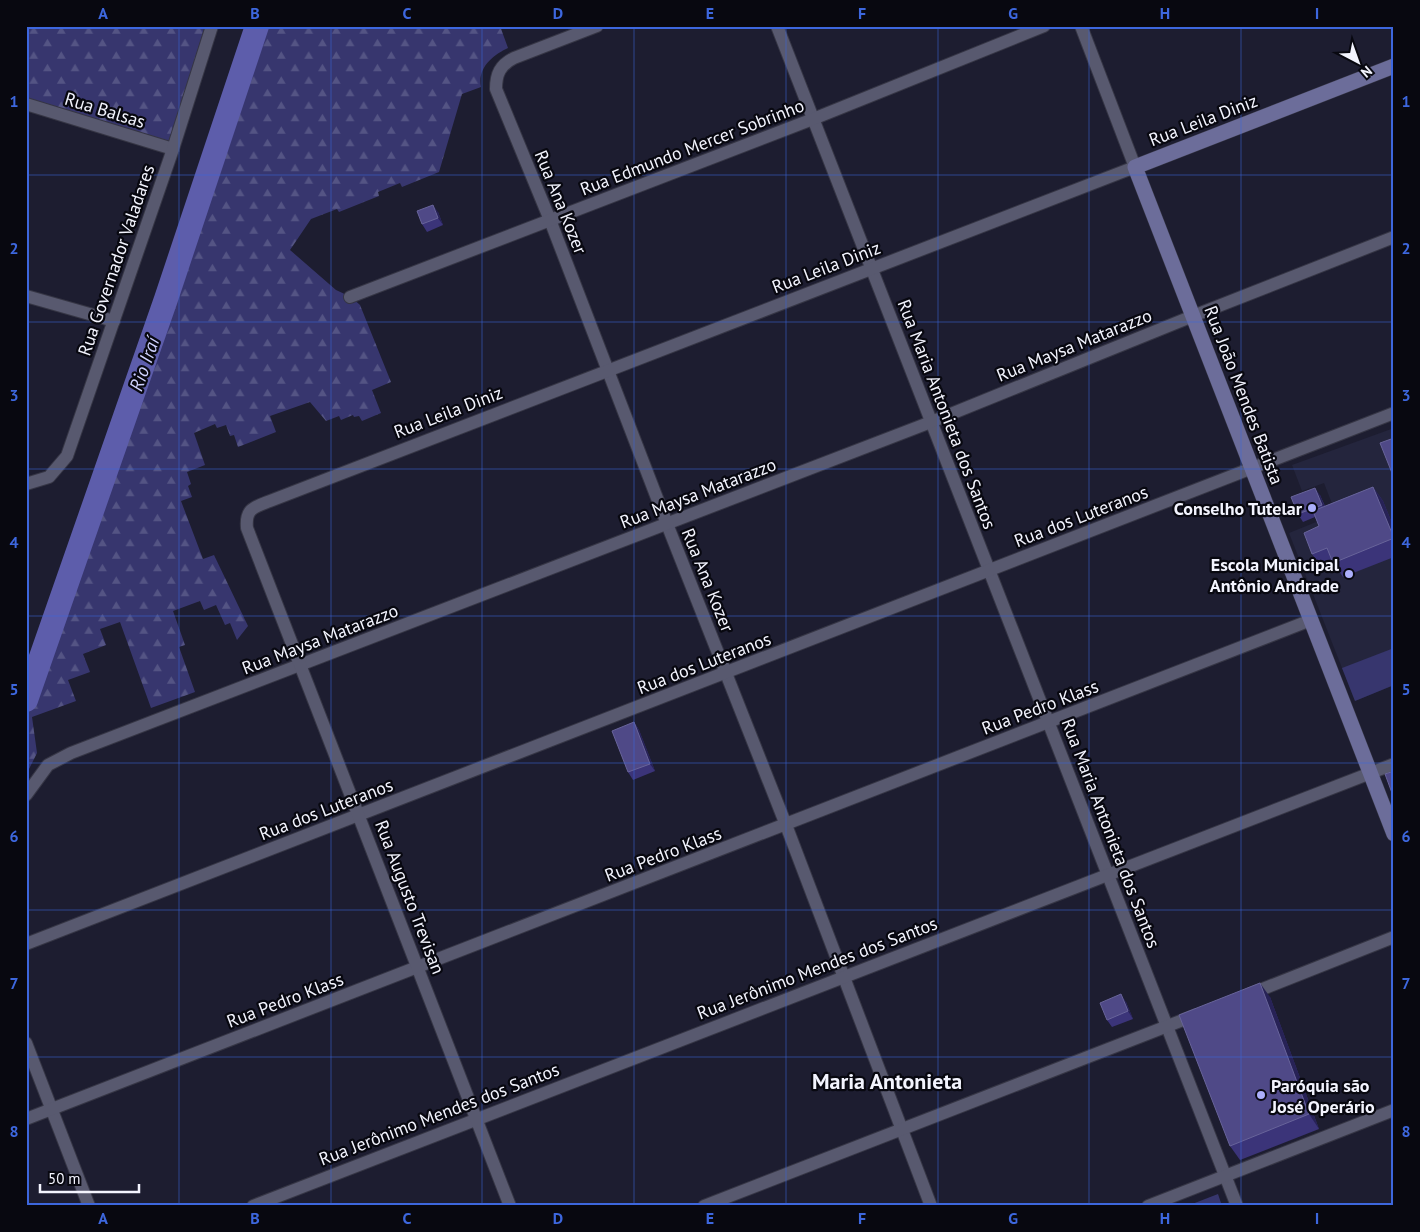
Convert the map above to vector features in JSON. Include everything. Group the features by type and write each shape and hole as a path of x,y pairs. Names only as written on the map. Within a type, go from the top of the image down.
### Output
{"street":[{"name":"Rua Governador Valadares","path":"26,484 49,477 67,456 173,149 212,26"},
{"name":"Rua Ana Kozer","path":"598,26 504,63 498,72 496,90 550,220 786,825 931,1206"},
{"name":"Rua Maria Antonieta dos Santos","path":"777,26 1237,1206"},
{"name":"Rua Edmundo Mercer Sobrinho","path":"350,297 813,119 1044,26"},
{"name":"Rua João Mendes Batista","path":"1081,26 1394,834"},
{"name":"Rua Leila Diniz","path":"270,500 608,369 872,270 1394,66"},
{"name":"Rua Balsas","path":"26,104 173,149"},
{"name":"Rua Maysa Matarazzo","path":"26,795 48,765 72,753 932,422 1193,316 1394,238"},
{"path":"26,296 114,321"},
{"name":"Rua dos Luteranos","path":"26,944 1394,413"},
{"name":"Rua Augusto Trevisan","path":"270,500 250,510 247,518 247,528 510,1206"},
{"name":"Rua Pedro Klass","path":"26,1119 1311,620"},
{"name":"Rua Jerônimo Mendes dos Santos","path":"253,1206 476,1118 1394,764"},
{"path":"1240,998 1394,937"},
{"path":"704,1206 1203,1012"},
{"path":"26,1042 89,1206"},
{"path":"1148,1206 1394,1110"}],"shaded area":[{"name":"Escola Municipal Antônio Andrade","path":"1394,428 1394,685 1355,701 1289,533 1336,514 1324,483 1302,491 1292,465"}],"green space":[{"path":"26,26 205,26 168,146 26,98"},
{"path":"265,26 500,26 508,48 497,54 487,63 481,74 481,87 462,94 439,172 402,187 400,183 378,192 379,196 339,212 337,209 311,219 290,250 336,290 351,297 360,305 391,382 372,390 381,413 362,421 359,416 354,417 353,415 341,420 339,416 326,421 310,402 270,416 276,432 238,447 234,435 230,436 226,425 217,428 215,424 194,433 205,465 187,472 191,484 188,486 192,497 181,501 203,559 214,555 248,626 237,640 230,623 225,625 216,605 204,610 200,601 173,611 185,645 179,647 195,692 151,708 120,622 100,629 106,645 83,654 90,672 68,680 76,701 32,717 37,753 26,775 26,708 81,561"},
{"path":"1394,648 1394,685 1355,701 1342,668"},
{"path":"1218,1194 1222,1206 1187,1206"}],"building":[{"path":"433,205 438,218 422,224 417,211"},
{"path":"1394,438 1394,478 1380,443"},
{"path":"1373,487 1394,538 1333,563 1327,548 1312,554 1304,533 1319,526 1313,511"},
{"path":"1315,488 1322,505 1298,514 1291,497"},
{"path":"634,722 650,764 628,772 612,731"},
{"path":"1394,771 1394,793 1392,793 1385,774"},
{"name":"Paróquia são José Operário","path":"1260,983 1309,1114 1230,1146 1179,1015"},
{"path":"1121,994 1128,1011 1107,1020 1100,1003"}],"waterway":[{"name":"Rio Iraí","path":"26,700 166,299 257,26"}],"place":[{"name":"Conselho Tutelar","path":"1312,508"},
{"name":"Escola Municipal Antônio Andrade","path":"1349,574"},
{"name":"Paróquia são José Operário","path":"1261,1095"}],"district":[{"name":"Maria Antonieta","path":"887,1081"}]}
